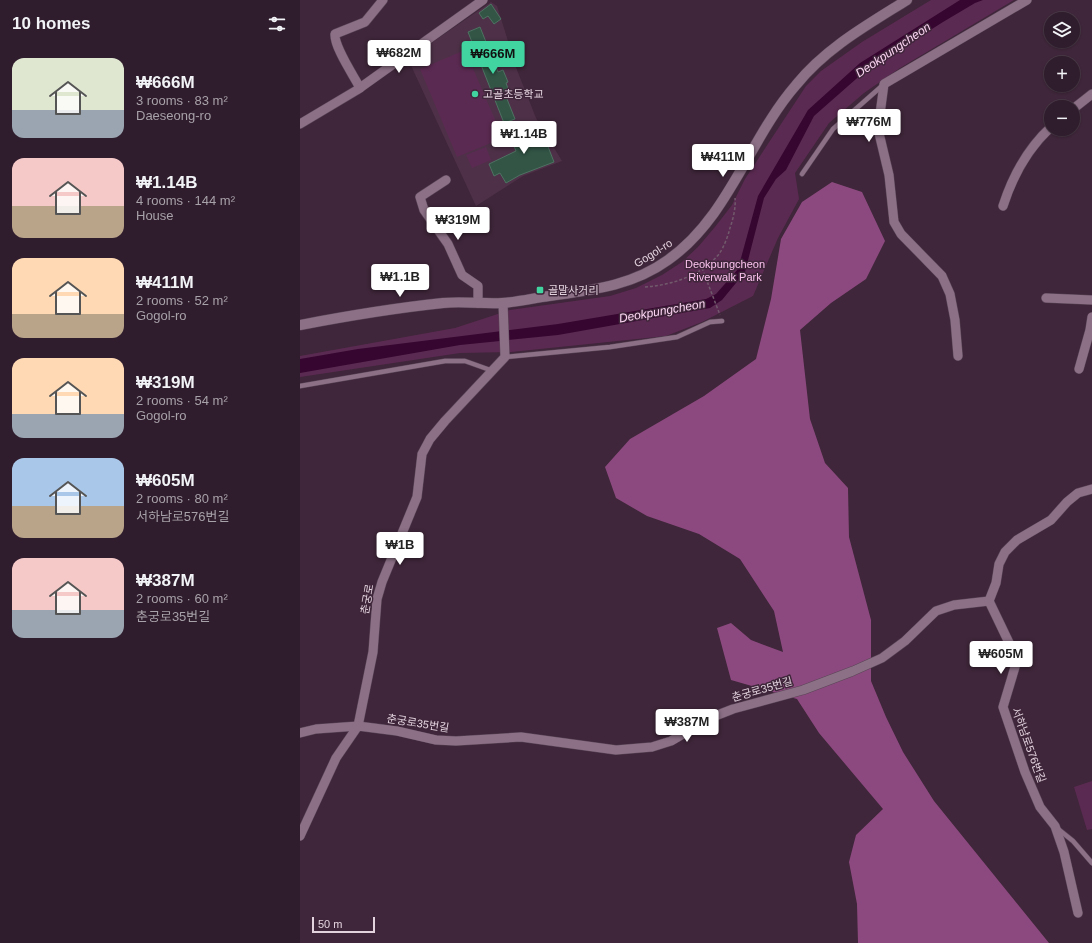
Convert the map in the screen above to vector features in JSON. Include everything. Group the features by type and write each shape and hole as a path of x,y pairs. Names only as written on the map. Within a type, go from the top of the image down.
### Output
{"street":[{"path":"360,88 335,38 335,34 365,22 372,15 377,5 383,0"},
{"path":"300,124 360,88 483,0"},
{"name":"Gogol-ro","path":"300,325 444,303 503,302 605,289 646,274 686,246 706,224 777,109 795,85 814,64 840,43 907,0"},
{"path":"958,356 955,320 950,294 942,276 901,234 894,222 889,175 878,129 884,84 1027,0"},
{"path":"1080,103 1092,94"},
{"path":"1003,206 1009,187 1025,155 1044,133"},
{"path":"446,180 420,197 421,203 424,210 448,244 462,275 478,286 478,303"},
{"path":"1046,298 1092,300"},
{"path":"503,302 505,357"},
{"path":"1079,368 1090,330 1092,317"},
{"name":"춘궁로","path":"358,726 373,652 377,599 382,582 417,497 422,454 430,439 445,421 505,357"},
{"path":"989,601 996,583 999,564 1004,552 1017,540 1051,520 1078,492 1092,489"},
{"name":"춘궁로35번길","path":"358,726 398,731 436,740 456,741 521,737 616,750 652,747 671,740 710,718 733,709 803,690 882,658 906,641 936,611 954,604 989,601"},
{"name":"서하남로576번길","path":"989,601 1013,650 1015,667 1003,707 1025,772 1040,807 1055,826 1064,852 1078,913"},
{"path":"300,733 316,729 358,726"},
{"path":"300,836 336,758 358,726"}],"lane":[{"path":"802,174 833,129 884,84"},
{"path":"505,357 610,347 677,337 710,322 722,322"},
{"path":"300,386 445,361 465,361 492,371"},
{"path":"1055,826 1073,841 1092,864"}],"path":[{"path":"645,287 665,285 683,279 702,268 720,253 734,218 735,202 732,184"},
{"path":"702,268 722,322"}],"shaded area":[{"name":"고골초등학교","path":"491,2 497,6 517,70 536,118 562,161 523,176 476,206 408,59"},
{"path":"832,182 862,192 885,241 866,279 831,303 800,330 810,419 825,463 848,488 849,537 871,620 871,681 903,752 934,801 1049,943 858,943 857,904 849,862 856,835 883,809 819,733 797,699 731,680 717,628 731,623 751,640 783,652 774,611 740,559 699,534 647,516 616,498 605,467 630,439 704,396 756,359 771,299 781,239 802,202"}],"green space":[{"name":"Deokpungcheon Riverwalk Park","path":"931,0 1014,0 900,68 864,93 829,123 795,173 799,199 778,238 753,296 702,322 666,336 511,352 460,353 300,377 300,356 455,328 510,310 610,296 636,288 662,275 682,262 698,247 732,205 745,179 806,86 821,71 862,42"},
{"path":"465,50 503,138 457,157 420,69"},
{"path":"486,147 491,160 472,168 466,155"},
{"path":"1092,781 1092,829 1087,830 1074,787"}],"water":[{"name":"Deokpungcheon","path":"960,0 983,0 975,3 943,22 864,72 814,116 786,170 776,179 764,198 745,272 722,300 710,308 558,335 460,345 300,373 300,359 358,349 558,324 706,299 716,294 738,269 758,196 808,110 860,63"}],"building":[{"path":"491,4 501,19 494,24 488,16 483,19 479,13"},
{"path":"480,27 498,72 503,70 508,82 506,83 511,97 507,99 515,119 504,123 468,32"},
{"path":"540,126 554,162 520,175 506,183 500,173 494,176 489,164 516,151 510,136"}],"place":[{"name":"고골초등학교","path":"475,94"},
{"name":"골말사거리","path":"540,290"}]}
